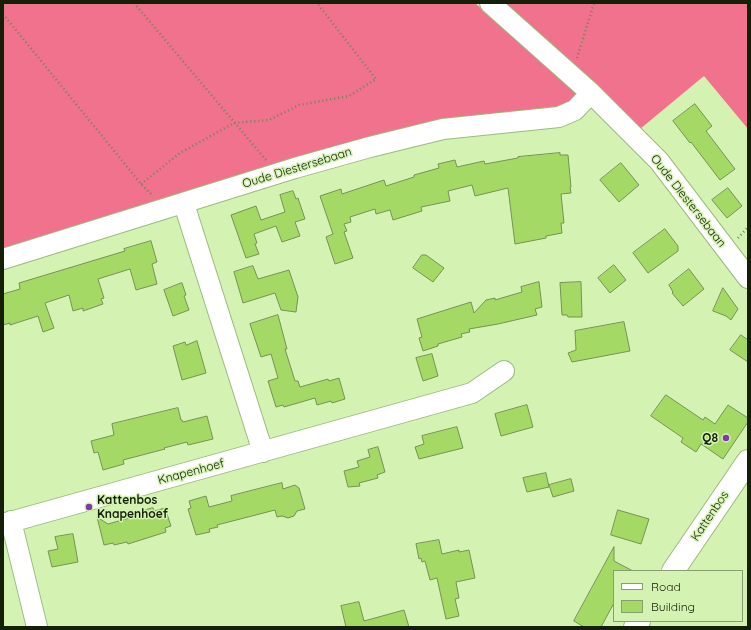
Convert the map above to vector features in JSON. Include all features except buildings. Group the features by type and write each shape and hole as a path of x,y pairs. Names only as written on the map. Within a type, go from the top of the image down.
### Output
{"main road":[{"name":"Kattenbos","path":"674,570 748,461"}],"street":[{"name":"Oude Diestersebaan","path":"490,3 591,94 659,161 748,278"},
{"name":"Oude Diestersebaan","path":"3,259 370,147 443,129 559,117 575,110 591,94"},
{"path":"175,206 263,452"},
{"name":"Knapenhoef","path":"7,522 472,393 504,371"},
{"path":"7,522 37,627"}],"path":[{"path":"134,3 278,174"},
{"path":"141,184 180,153 234,123 269,120 300,105 349,96 376,79 317,3"},
{"path":"572,77 594,3"},
{"path":"3,14 141,184 175,206"}],"shaded area":[{"path":"3,3 475,3 578,95 565,107 3,251"},
{"path":"501,3 748,3 748,129 704,76 640,129"}],"place":[{"name":"Q8","path":"726,438"},
{"name":"Kattenbos Knapenhoef","path":"89,507"}]}
